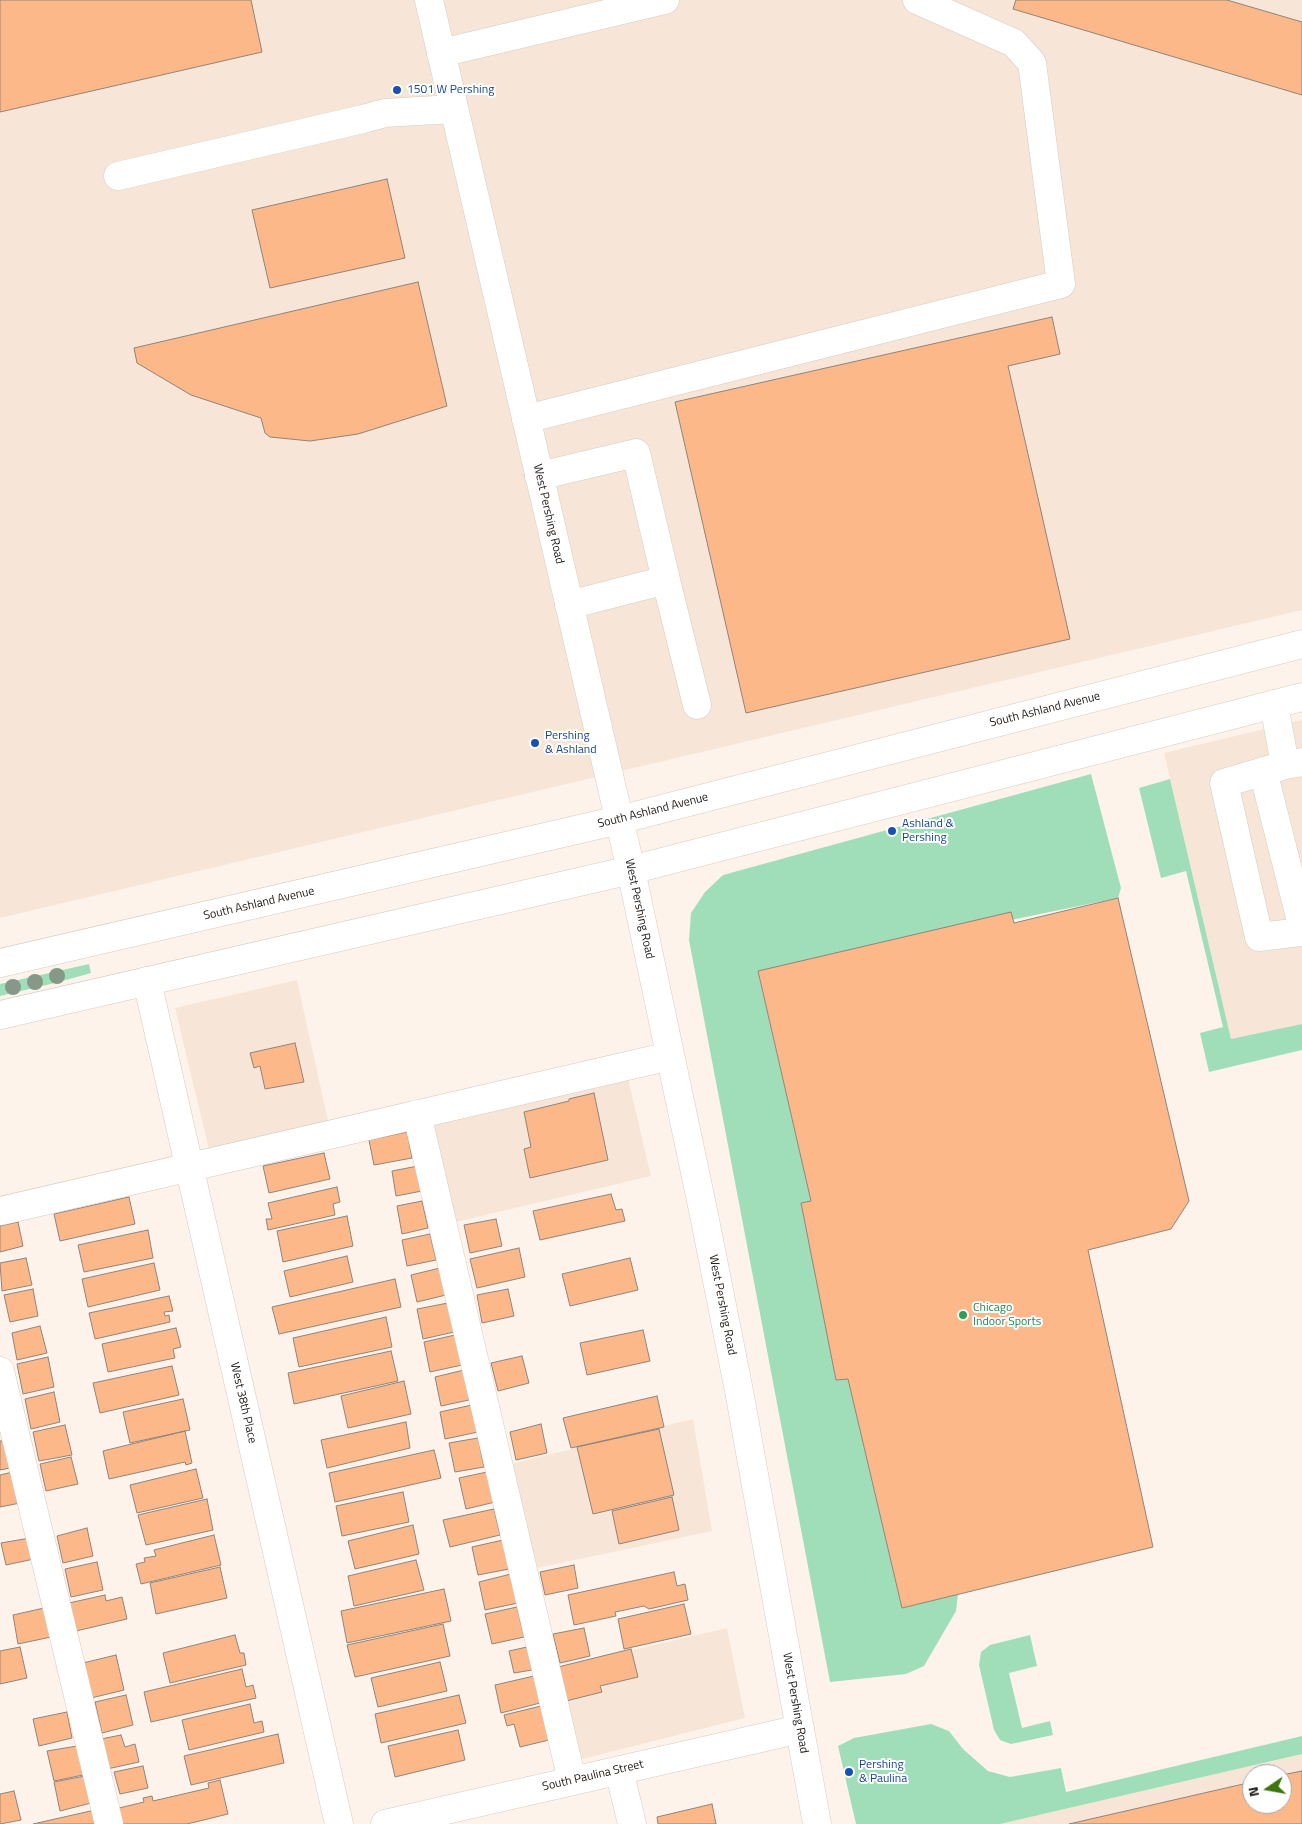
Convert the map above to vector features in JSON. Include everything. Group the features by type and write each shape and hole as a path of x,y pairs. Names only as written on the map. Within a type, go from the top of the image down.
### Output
{"main road":[{"name":"West Pershing Road","path":"429,0 631,870 739,1391 817,1824"},
{"path":"441,53 665,0"},
{"path":"526,420 1060,284 1032,63 1014,43 917,0"},
{"path":"118,176 385,113 454,109"},
{"path":"539,476 636,453 697,705"},
{"path":"569,605 666,580"},
{"name":"South Ashland Avenue","path":"0,963 619,820 1302,644"},
{"path":"0,1015 631,870 1302,697"},
{"path":"1274,704 1302,926"},
{"path":"1283,766 1224,783 1259,937 1302,932"},
{"name":"West 38th Place","path":"147,981 339,1824"},
{"path":"0,1211 670,1056"},
{"path":"418,1114 572,1781"},
{"path":"0,1371 109,1824"},
{"name":"South Paulina Street","path":"385,1824 437,1818 572,1781 800,1729"},
{"path":"619,1770 632,1824"}],"shaded area":[{"path":"0,0 1302,0 1302,610 0,918"},
{"path":"1302,720 1302,1024 1231,1040 1164,753"},
{"path":"297,980 331,1134 212,1162 175,1008"},
{"path":"625,1066 651,1176 443,1225 417,1114"},
{"path":"693,1419 712,1531 523,1571 499,1467"},
{"path":"727,1628 745,1718 567,1763 546,1670"},
{"path":"1302,1754 1302,1824 1000,1824 1242,1768 1242,1814 1292,1814 1292,1764 1259,1764"}],"green space":[{"path":"1091,774 1121,888 1118,898 758,972 811,1201 801,1203 836,1379 848,1379 902,1608 958,1594 956,1611 924,1666 906,1674 830,1682 689,940 691,913 705,892 723,875"},
{"path":"1170,779 1231,1039 1302,1024 1302,1050 1209,1072 1200,1033 1223,1027 1186,871 1161,878 1139,788"},
{"path":"89,964 91,973 0,996 0,984"},
{"path":"1030,1635 1037,1666 1009,1673 1022,1728 1050,1721 1053,1735 1011,1744 1000,1740 994,1730 979,1665 981,1652 990,1645"},
{"path":"931,1724 949,1731 963,1749 988,1771 1010,1777 1061,1768 1066,1792 1302,1736 1302,1754 1259,1764 1242,1764 1242,1768 1000,1824 856,1824 838,1746 854,1738"}],"building":[{"path":"0,0 251,0 262,52 0,112"},
{"path":"1016,0 1227,0 1302,22 1302,95 1013,9"},
{"path":"387,179 405,258 270,288 252,210"},
{"path":"418,282 447,406 358,434 310,441 270,437 265,433 261,418 191,395 137,363 134,348"},
{"path":"1052,317 1060,354 1008,366 1070,639 746,713 675,402"},
{"name":"Chicago Indoor Sports","path":"1118,898 1189,1201 1171,1229 1088,1250 1153,1547 902,1608 848,1379 836,1380 801,1203 811,1201 758,971 1011,912 1014,923"},
{"path":"295,1043 304,1082 265,1089 260,1066 254,1068 250,1053"},
{"path":"594,1093 608,1160 530,1178 524,1149 531,1147 524,1112"},
{"path":"407,1132 412,1158 374,1165 369,1140"},
{"path":"324,1153 330,1179 269,1193 263,1166"},
{"path":"418,1166 422,1191 396,1196 392,1171"},
{"path":"337,1187 340,1202 333,1204 335,1215 268,1230 266,1219 272,1219 268,1203"},
{"path":"611,1194 616,1210 622,1209 625,1221 540,1240 533,1211"},
{"path":"129,1197 135,1224 60,1241 54,1214"},
{"path":"422,1201 428,1228 402,1234 397,1206"},
{"path":"347,1216 353,1246 283,1262 277,1231"},
{"path":"496,1219 502,1246 470,1253 464,1225"},
{"path":"18,1222 23,1246 0,1252 0,1226"},
{"path":"148,1230 153,1258 84,1272 78,1245"},
{"path":"430,1234 436,1260 407,1266 402,1240"},
{"path":"519,1248 525,1277 477,1288 470,1259"},
{"path":"347,1256 353,1282 290,1297 284,1271"},
{"path":"26,1258 32,1285 2,1291 0,1263"},
{"path":"630,1258 638,1290 570,1306 562,1274"},
{"path":"154,1263 160,1290 88,1307 82,1279"},
{"path":"440,1268 446,1295 417,1302 411,1275"},
{"path":"395,1279 401,1307 279,1334 272,1307"},
{"path":"33,1289 38,1316 10,1322 4,1295"},
{"path":"508,1289 514,1316 482,1323 477,1295"},
{"path":"169,1296 173,1311 164,1312 165,1316 169,1315 170,1322 95,1339 89,1313"},
{"path":"448,1303 454,1332 423,1339 417,1309"},
{"path":"386,1317 392,1347 299,1367 293,1338"},
{"path":"40,1326 47,1353 17,1360 12,1333"},
{"path":"176,1328 181,1347 173,1349 175,1358 108,1372 102,1344"},
{"path":"643,1330 650,1361 587,1375 580,1343"},
{"path":"455,1335 462,1365 430,1372 424,1342"},
{"path":"391,1351 398,1381 294,1404 288,1373"},
{"path":"522,1356 529,1383 498,1391 491,1363"},
{"path":"48,1357 54,1387 23,1394 17,1364"},
{"path":"172,1366 179,1395 100,1413 93,1383"},
{"path":"464,1370 469,1400 441,1406 435,1377"},
{"path":"404,1381 411,1414 348,1428 341,1396"},
{"path":"54,1392 60,1422 31,1429 25,1399"},
{"path":"657,1396 664,1427 571,1448 563,1418"},
{"path":"183,1399 190,1430 130,1443 123,1412"},
{"path":"472,1405 478,1432 445,1439 440,1412"},
{"path":"406,1422 410,1448 327,1468 321,1440"},
{"path":"541,1424 547,1453 516,1460 510,1432"},
{"path":"65,1425 72,1455 39,1461 33,1432"},
{"path":"659,1429 674,1495 593,1514 577,1447"},
{"path":"185,1431 192,1463 186,1465 185,1462 109,1479 103,1451"},
{"path":"478,1438 484,1467 455,1472 449,1443"},
{"path":"0,1441 4,1441 10,1468 0,1470"},
{"path":"434,1450 441,1478 335,1502 329,1473"},
{"path":"71,1457 78,1484 46,1491 40,1464"},
{"path":"196,1469 203,1498 137,1513 130,1485"},
{"path":"13,1472 20,1503 0,1507 0,1475"},
{"path":"487,1472 495,1502 466,1509 459,1478"},
{"path":"403,1492 409,1522 342,1536 336,1506"},
{"path":"672,1497 679,1530 619,1544 612,1511"},
{"path":"207,1499 213,1530 146,1545 138,1515"},
{"path":"494,1509 500,1535 450,1547 443,1520"},
{"path":"413,1525 419,1554 355,1569 348,1541"},
{"path":"87,1528 93,1556 63,1563 57,1536"},
{"path":"214,1535 221,1565 141,1584 136,1564 145,1562 144,1558 156,1556 154,1550"},
{"path":"30,1538 34,1559 6,1565 1,1543"},
{"path":"503,1540 509,1569 478,1575 472,1547"},
{"path":"416,1560 424,1590 354,1606 348,1576"},
{"path":"97,1562 103,1590 71,1597 65,1569"},
{"path":"574,1565 578,1588 545,1595 540,1572"},
{"path":"220,1567 227,1598 156,1614 150,1583"},
{"path":"674,1572 677,1586 685,1584 688,1600 649,1609 644,1606 615,1612 616,1616 574,1625 568,1595"},
{"path":"511,1574 518,1603 485,1610 479,1582"},
{"path":"444,1589 451,1621 347,1643 341,1611"},
{"path":"105,1595 106,1601 122,1597 127,1619 76,1631 69,1603"},
{"path":"684,1604 691,1634 624,1649 618,1619"},
{"path":"517,1607 524,1637 492,1644 485,1614"},
{"path":"44,1608 51,1637 18,1644 13,1615"},
{"path":"443,1624 450,1656 355,1677 347,1645"},
{"path":"584,1628 590,1656 560,1663 553,1634"},
{"path":"235,1635 240,1653 244,1653 246,1665 170,1683 163,1653"},
{"path":"20,1647 27,1678 0,1684 0,1651"},
{"path":"527,1647 532,1670 514,1673 509,1651"},
{"path":"631,1649 638,1677 600,1686 602,1692 566,1701 558,1667"},
{"path":"116,1655 124,1690 91,1698 83,1663"},
{"path":"440,1662 447,1691 378,1707 371,1678"},
{"path":"242,1669 246,1687 253,1685 256,1698 151,1722 144,1692"},
{"path":"534,1676 540,1703 501,1713 495,1685"},
{"path":"126,1695 133,1725 102,1733 95,1702"},
{"path":"459,1695 466,1723 381,1743 375,1714"},
{"path":"250,1704 254,1723 262,1721 264,1732 189,1750 182,1720"},
{"path":"541,1706 549,1740 520,1747 514,1724 507,1726 504,1715"},
{"path":"67,1712 72,1738 39,1746 33,1719"},
{"path":"458,1730 465,1760 395,1777 388,1746"},
{"path":"278,1734 284,1763 191,1785 184,1756"},
{"path":"121,1735 125,1747 135,1744 139,1762 107,1769 101,1739"},
{"path":"77,1746 83,1775 54,1781 47,1751"},
{"path":"143,1766 148,1788 120,1794 114,1772"},
{"path":"1302,1771 1302,1824 1069,1824 1242,1784 1242,1814 1292,1814 1292,1773"},
{"path":"85,1776 91,1803 60,1811 54,1782"},
{"path":"220,1780 228,1814 187,1824 122,1824 119,1808 144,1802 143,1798 152,1796 153,1801 209,1788 208,1783"},
{"path":"14,1791 21,1820 0,1824 0,1794"},
{"path":"712,1804 716,1824 658,1824 657,1817"},
{"path":"95,1810 99,1824 33,1824"}],"place":[{"name":"1501 W Pershing","path":"397,90"},
{"name":"Pershing & Ashland","path":"535,743"},
{"name":"Ashland & Pershing","path":"892,831"},
{"name":"Chicago Indoor Sports","path":"963,1315"},
{"name":"Pershing & Paulina","path":"849,1772"}]}
